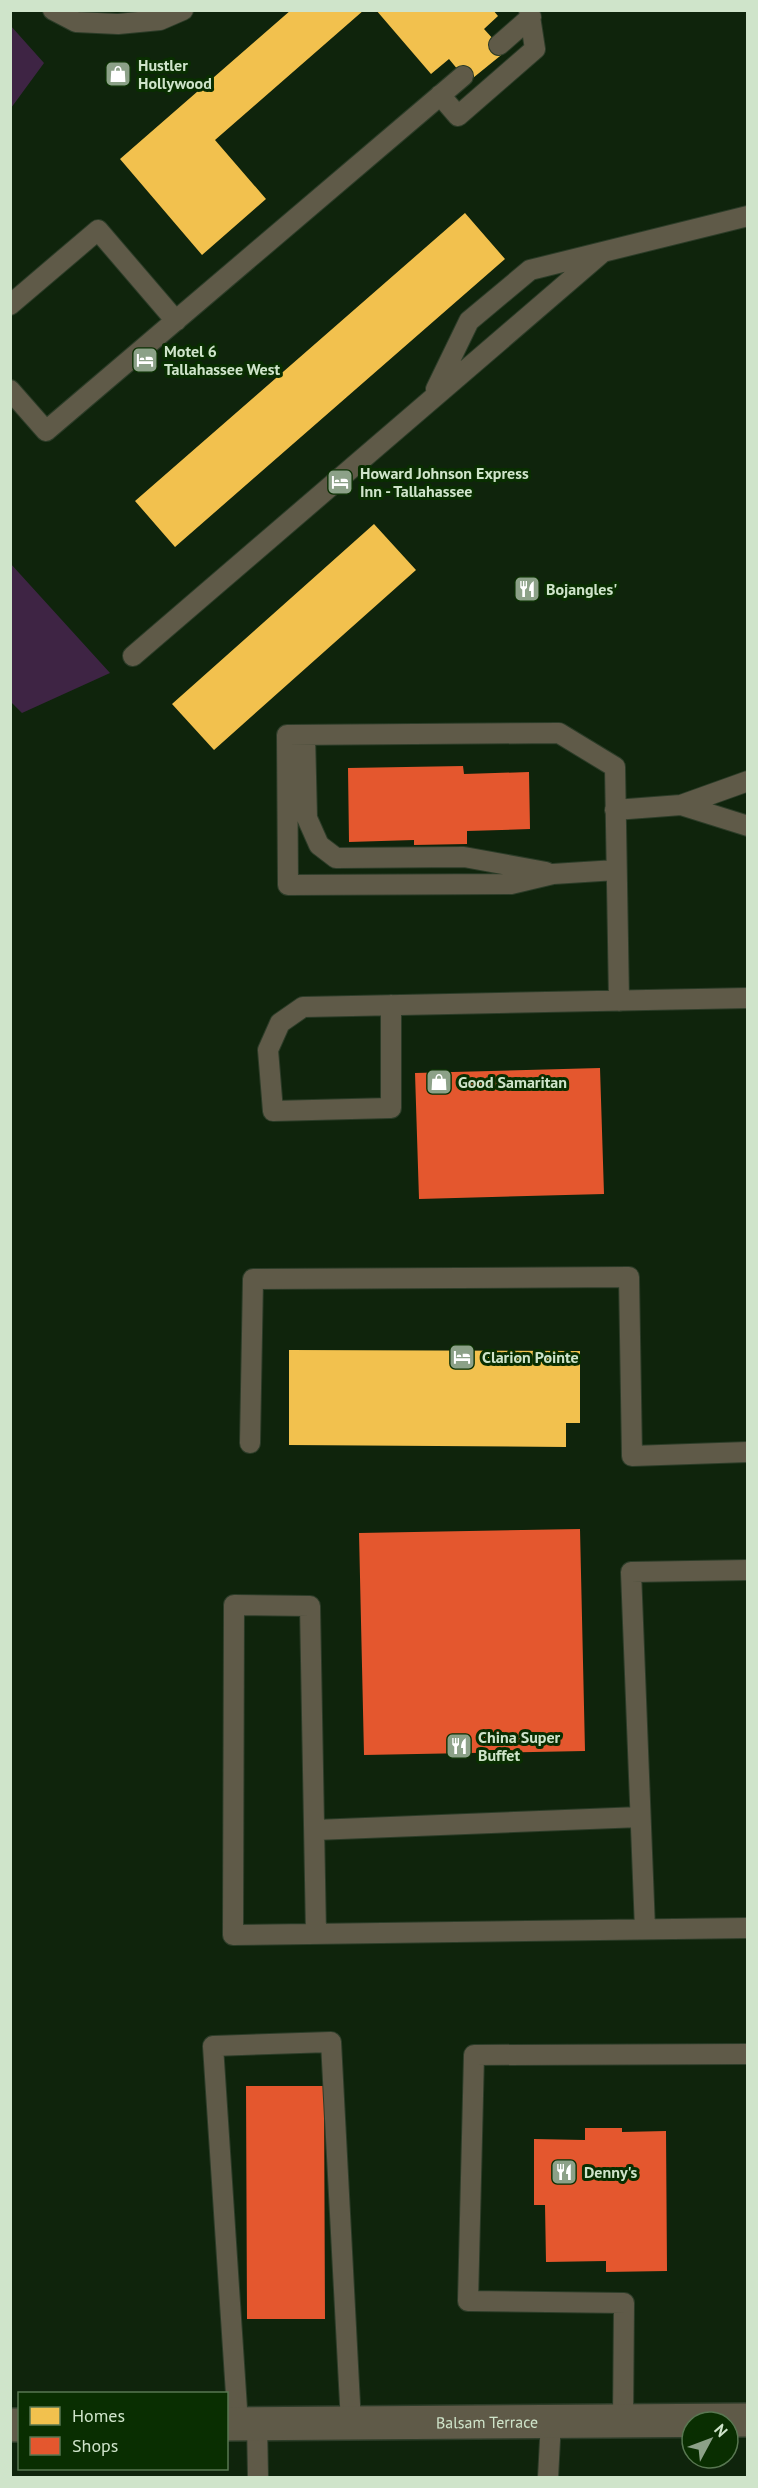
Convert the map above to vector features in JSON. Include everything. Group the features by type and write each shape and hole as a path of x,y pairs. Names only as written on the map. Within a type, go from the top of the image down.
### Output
{"street":[{"name":"Balsam Terrace","path":"240,2424 747,2420"}],"lane":[{"path":"53,10 76,22 118,24 160,20 183,10"},
{"path":"499,45 530,14"},
{"path":"440,96 458,116 535,49 530,14"},
{"path":"10,390 46,431 463,76"},
{"path":"432,397 469,321 530,270 747,216"},
{"path":"10,305 98,230 176,321"},
{"path":"133,656 603,252"},
{"path":"616,870 553,874 511,884 288,885 287,735 560,733 615,767 619,1001"},
{"path":"305,735 308,818 319,845 336,858 464,857 553,874"},
{"path":"615,810 681,805 747,781"},
{"path":"681,805 747,826"},
{"path":"391,1005 391,1108 273,1112 268,1050 280,1023 303,1007 391,1005 619,1001 747,998"},
{"path":"250,1443 254,1279 628,1277 632,1456 747,1452"},
{"path":"645,1929 631,1572 747,1570"},
{"path":"316,1934 310,1606 234,1605 233,1935 316,1934 645,1929 747,1928"},
{"path":"315,1830 640,1816"},
{"path":"258,2478 240,2424 213,2046 331,2042 351,2423"},
{"path":"623,2421 624,2303 468,2301 474,2055 747,2054"},
{"path":"548,2478 551,2421"}],"shaded area":[{"path":"10,25 44,63 11,108 10,108"},
{"path":"10,563 110,673 22,713 11,702"}],"building: Homes":[{"path":"291,10 364,10 215,140 266,199 202,255 120,159"},
{"path":"376,10 493,10 498,16 484,29 505,52 468,82 449,59 431,74"},
{"path":"465,213 505,259 175,547 135,501"},
{"path":"374,524 416,570 214,750 172,704"},
{"path":"289,1350 580,1351 580,1423 566,1423 566,1447 289,1445"}],"building: Shops":[{"path":"463,766 464,774 529,772 530,829 467,831 467,844 414,845 414,840 349,842 348,768"},
{"path":"600,1068 604,1194 419,1199 415,1073"},
{"path":"580,1529 585,1751 364,1755 359,1533"},
{"path":"246,2086 324,2086 325,2319 247,2319"},
{"path":"585,2128 622,2128 622,2132 666,2131 667,2271 606,2272 606,2261 546,2262 545,2205 534,2205 534,2139 585,2140"}],"place":[{"name":"Hustler Hollywood","path":"118,74"},
{"name":"Motel 6 Tallahassee West","path":"145,360"},
{"name":"Howard Johnson Express Inn - Tallahassee","path":"340,482"},
{"name":"Bojangles'","path":"527,589"},
{"name":"Good Samaritan","path":"439,1082"},
{"name":"Clarion Pointe","path":"462,1357"},
{"name":"China Super Buffet","path":"459,1746"},
{"name":"Denny's","path":"564,2172"}]}
